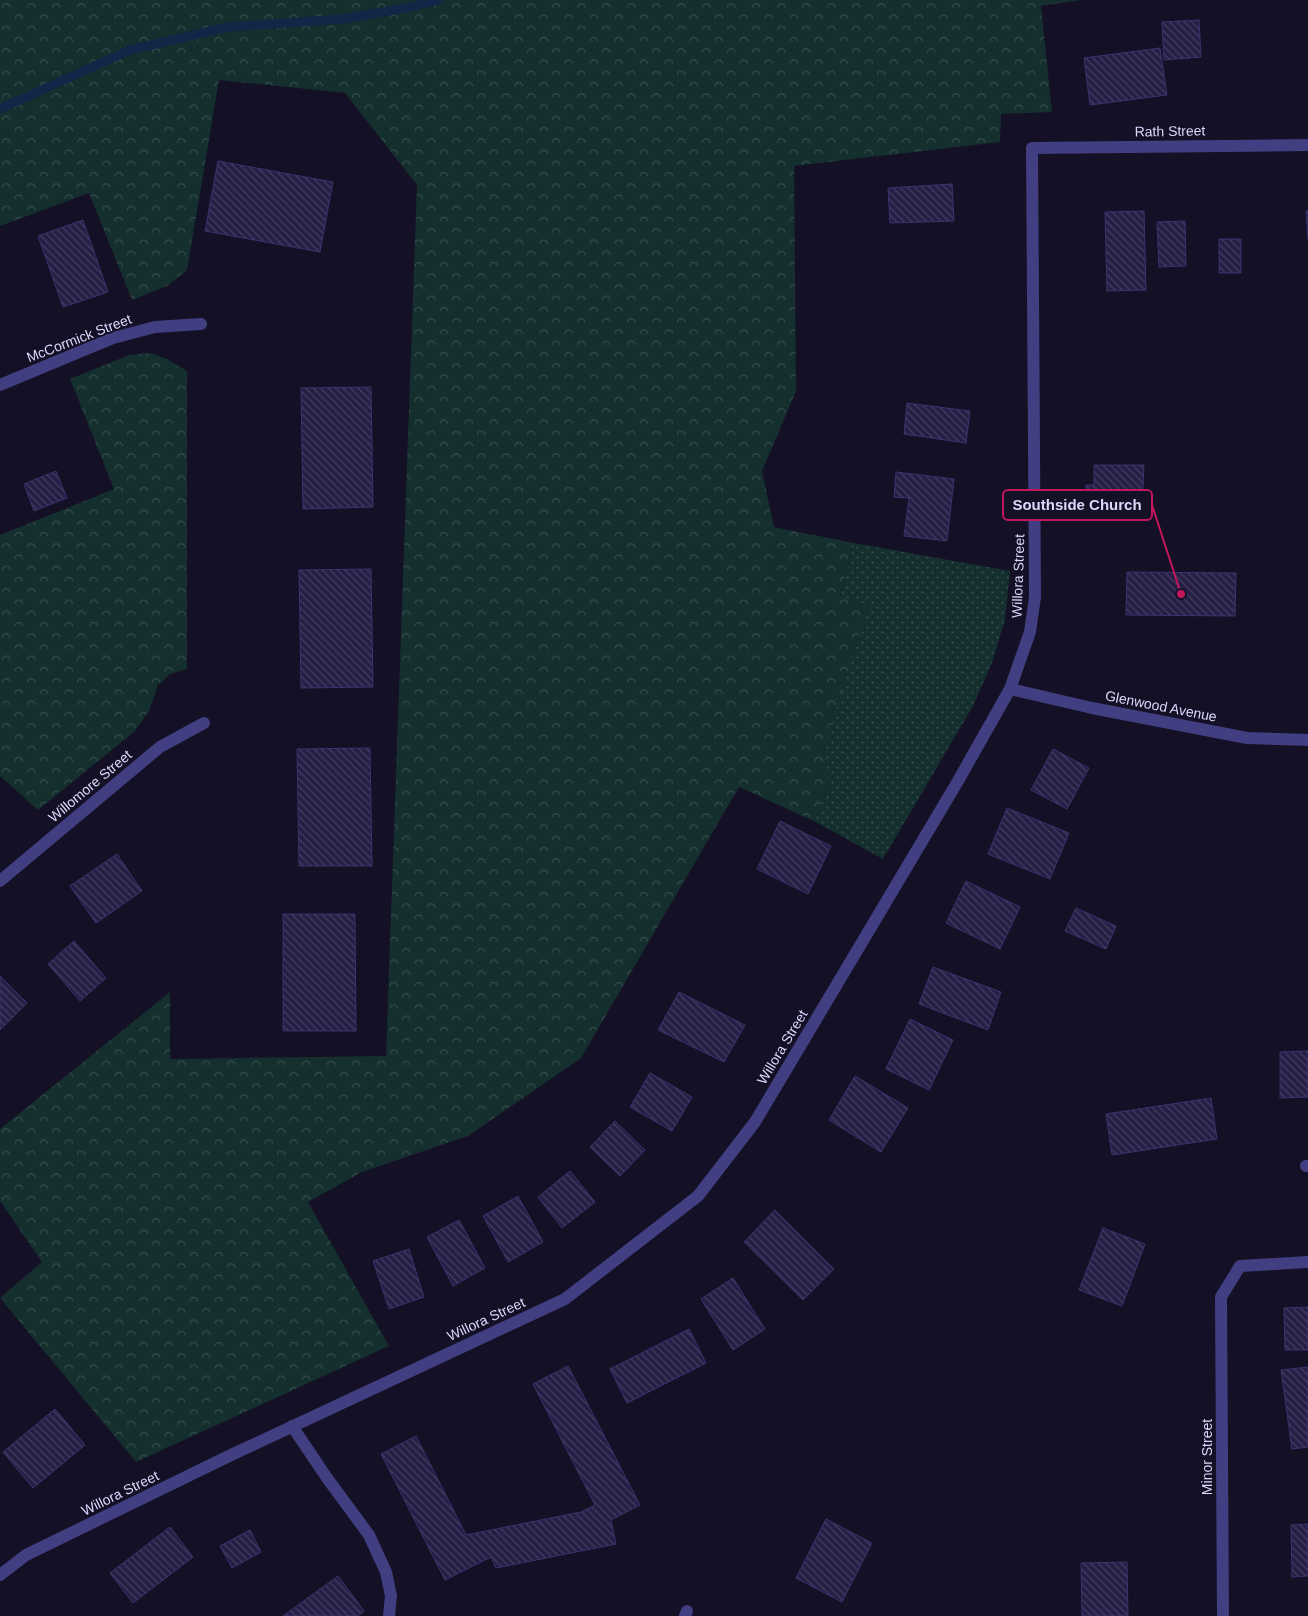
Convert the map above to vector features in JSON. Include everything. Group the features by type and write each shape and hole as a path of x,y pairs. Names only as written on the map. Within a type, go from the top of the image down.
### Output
{"street":[{"name":"Rath Street","path":"1032,148 1308,145"},
{"name":"Willora Street","path":"0,1575 26,1555 292,1426 565,1299 698,1196 755,1122 958,781 1010,689 1030,632 1035,597 1032,148"},
{"name":"McCormick Street","path":"0,385 113,338 155,327 201,324"},
{"name":"Glenwood Avenue","path":"1010,689 1092,708 1247,738 1308,740"},
{"name":"Willomore Street","path":"0,881 160,747 204,723"},
{"name":"Minor Street","path":"1223,1616 1221,1297 1240,1266 1308,1262"},
{"path":"292,1426 369,1535 386,1572 391,1596 389,1616"}],"green space":[{"path":"0,0 1081,0 1041,6 1052,112 1001,114 1000,142 794,166 796,391 762,471 774,527 854,543 840,596 869,605 825,747 829,789 814,821 739,787 581,1058 468,1136 362,1172 308,1202 389,1346 136,1462 0,1298 42,1262 0,1201 0,1129 170,992 170,1059 386,1056 417,185 345,93 219,80 187,270 167,286 132,300 89,193 0,226"},
{"path":"150,353 167,359 187,371 187,669 170,674 158,685 149,711 134,732 38,810 0,776 0,535 114,489 70,379 129,355"},
{"path":"854,543 1010,571 1005,620 992,663 973,706 883,859 814,821 829,789 824,747 869,605 840,597"}],"building":[{"path":"1199,20 1201,57 1164,60 1162,22"},
{"path":"1160,48 1167,95 1090,105 1084,58"},
{"path":"218,161 333,182 320,252 205,231"},
{"path":"952,184 954,221 890,223 888,188"},
{"path":"1144,211 1146,290 1107,291 1105,212"},
{"path":"1306,211 1308,211 1308,239"},
{"path":"83,220 108,292 63,307 38,236"},
{"path":"1185,221 1186,266 1159,267 1157,222"},
{"path":"1219,239 1241,239 1241,273 1219,273"},
{"path":"371,387 373,507 303,509 301,388"},
{"path":"907,403 970,411 966,443 904,434"},
{"path":"1094,465 1144,465 1142,509 1086,507 1086,485 1094,485"},
{"path":"56,471 67,498 34,511 24,484"},
{"path":"896,472 954,479 947,541 904,536 909,498 894,497"},
{"path":"371,569 373,687 301,688 299,570"},
{"path":"1127,572 1236,573 1235,616 1126,615"},
{"path":"370,748 372,866 299,866 297,749"},
{"path":"1053,749 1089,768 1067,809 1031,790"},
{"path":"1007,808 1069,833 1050,879 988,854"},
{"path":"780,821 831,846 808,894 757,869"},
{"path":"117,854 142,891 96,923 70,886"},
{"path":"966,881 1020,907 1000,949 946,923"},
{"path":"1076,908 1116,926 1106,949 1065,931"},
{"path":"283,914 355,914 356,1031 283,1031"},
{"path":"74,941 106,978 80,1001 48,964"},
{"path":"933,967 1001,992 988,1030 919,1004"},
{"path":"0,976 27,1003 0,1030"},
{"path":"679,992 745,1025 724,1062 658,1030"},
{"path":"910,1019 953,1040 929,1090 886,1069"},
{"path":"1308,1051 1308,1097 1280,1098 1280,1052"},
{"path":"650,1073 692,1097 672,1131 630,1107"},
{"path":"855,1076 908,1108 881,1152 829,1120"},
{"path":"1211,1098 1217,1139 1112,1155 1106,1114"},
{"path":"615,1121 645,1150 620,1176 590,1147"},
{"path":"570,1171 595,1202 562,1228 538,1197"},
{"path":"518,1196 543,1242 508,1262 483,1216"},
{"path":"775,1210 834,1269 803,1300 744,1242"},
{"path":"459,1220 485,1268 453,1286 427,1237"},
{"path":"1103,1228 1145,1244 1122,1306 1079,1290"},
{"path":"409,1249 424,1297 389,1309 373,1261"},
{"path":"733,1278 765,1329 733,1350 701,1299"},
{"path":"1308,1307 1308,1350 1285,1350 1284,1308"},
{"path":"689,1329 706,1363 627,1403 610,1369"},
{"path":"568,1366 640,1505 611,1520 616,1544 496,1568 491,1557 445,1580 381,1454 416,1436 466,1535 581,1512 595,1505 533,1384"},
{"path":"1308,1367 1308,1447 1292,1449 1281,1370"},
{"path":"55,1409 85,1445 33,1488 3,1452"},
{"path":"826,1519 872,1543 842,1602 796,1578"},
{"path":"1308,1524 1308,1576 1292,1577 1291,1525"},
{"path":"170,1527 193,1557 133,1603 110,1573"},
{"path":"250,1530 261,1552 232,1568 220,1546"},
{"path":"1127,1562 1128,1616 1082,1616 1081,1563"},
{"path":"338,1576 364,1611 358,1616 283,1616"}],"waterway":[{"path":"0,109 130,50 228,27 343,19 439,0"}],"place":[{"name":"Southside Church","path":"1181,594"}]}
